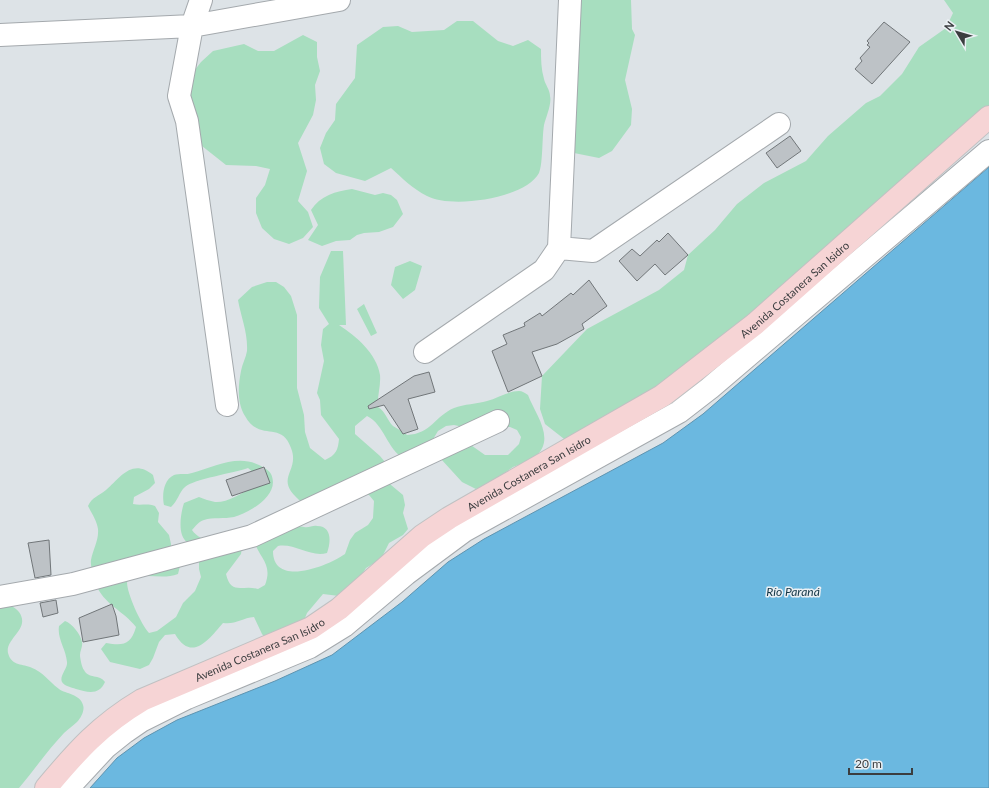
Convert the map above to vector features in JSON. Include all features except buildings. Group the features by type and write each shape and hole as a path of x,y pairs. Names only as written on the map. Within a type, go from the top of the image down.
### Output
{"main road":[{"name":"Avenida Costanera San Isidro","path":"46,788 95,732 117,714 142,700 311,628 339,609 422,536 449,518 662,396 755,324 989,117"}],"street":[{"path":"201,0 192,26 179,96 187,121 227,405"},
{"path":"0,35 192,26 339,0"},
{"path":"425,352 544,270 559,248 570,0"},
{"path":"559,248 593,251 779,124"},
{"path":"68,788 105,748 141,721 186,698 310,647 344,626 406,574 464,531 679,412 710,388 989,151"},
{"path":"0,597 72,584 252,536 498,421"}],"green space":[{"path":"564,0 631,0 632,29 635,35 625,80 632,109 631,125 612,151 599,158 569,152"},
{"path":"944,0 989,0 989,120 731,357 710,379 682,396 667,400 627,444 582,453 545,424 540,409 542,376 587,329 659,290 684,270 688,255 715,230 737,204 764,183 806,161 828,136 866,103 880,96 902,74 919,47 946,28 953,13"},
{"path":"457,21 473,21 498,41 513,46 528,40 541,49 542,72 550,94 550,103 544,125 540,169 539,173 531,182 504,195 487,199 453,202 438,200 427,196 412,187 391,168 365,181 336,173 324,164 320,148 326,133 335,120 336,104 355,78 357,45 383,27 398,26 412,32 444,30"},
{"path":"303,35 317,42 317,57 320,71 315,85 316,100 313,115 298,143 307,171 298,201 308,212 313,227 303,238 289,244 274,239 262,228 256,213 256,198 265,185 270,169 256,166 226,165 202,146 185,102 191,75 201,62 213,51 244,44 258,51 274,51"},
{"path":"352,189 375,195 383,193 391,195 397,200 403,214 393,227 379,232 357,235 350,240 336,241 322,246 308,240 318,225 311,210 315,205 329,195"},
{"path":"331,251 343,251 346,325 339,325 359,340 375,360 380,375 378,407 383,411 393,426 407,435 415,434 427,428 442,415 454,408 491,400 511,392 520,391 528,395 539,419 544,436 544,444 533,458 513,467 491,482 476,489 462,482 441,459 458,436 485,455 508,455 519,444 521,437 517,430 510,427 446,426 438,431 426,451 404,459 393,449 378,425 367,416 355,426 355,434 385,462 386,478 391,485 403,495 405,505 403,513 408,529 403,535 389,543 381,559 366,568 361,576 339,596 323,594 307,613 300,630 267,640 262,634 254,617 231,623 223,623 206,641 194,647 188,647 181,643 175,634 165,635 159,642 149,665 140,669 110,662 101,649 106,643 126,643 132,638 136,627 104,597 96,584 92,572 91,562 98,537 98,529 88,506 94,499 127,471 139,468 146,470 153,475 155,483 149,489 134,497 133,504 155,506 159,513 158,522 169,535 171,552 180,566 178,574 165,577 145,576 133,578 127,582 129,594 135,609 149,633 157,631 176,617 183,603 195,591 201,577 199,569 199,553 183,538 181,531 181,519 184,503 199,497 215,502 234,498 251,487 254,473 248,468 197,481 183,489 171,507 164,505 163,497 165,484 170,477 178,474 190,474 234,461 251,462 259,465 271,474 273,482 272,489 268,496 255,507 241,515 234,517 204,520 192,530 201,538 242,546 241,554 226,574 231,585 238,588 258,589 265,585 268,572 267,567 254,541 289,523 302,527 322,527 328,532 330,540 327,553 315,554 284,546 278,546 273,551 275,562 282,569 303,571 327,564 345,554 350,540 355,533 368,525 373,518 374,501 369,495 304,504 289,488 288,476 293,457 287,440 282,435 264,431 251,424 242,411 239,400 240,377 247,351 247,344 238,300 252,287 267,282 276,282 284,287 291,296 297,315 297,388 304,415 305,432 310,448 325,460 336,452 339,439 321,415 320,400 317,393 324,361 321,345 323,329 329,324 319,308 320,277"},
{"path":"410,261 422,266 415,290 403,299 391,285 395,267"},
{"path":"364,304 377,333 371,336 357,309"},
{"path":"0,605 8,605 13,607 19,612 22,618 20,628 8,648 9,657 11,660 30,667 43,674 62,691 76,696 81,701 83,707 82,714 78,720 58,740 19,788 0,788"},
{"path":"65,621 73,627 81,639 82,645 80,656 83,669 88,675 100,678 105,682 96,691 88,692 80,690 66,685 61,680 67,662 60,640 59,626"}],"water":[{"name":"Río Paraná","path":"989,167 989,788 90,788 117,758 144,738 177,720 275,681 332,655 402,602 448,562 484,539 663,443 703,414"}]}
